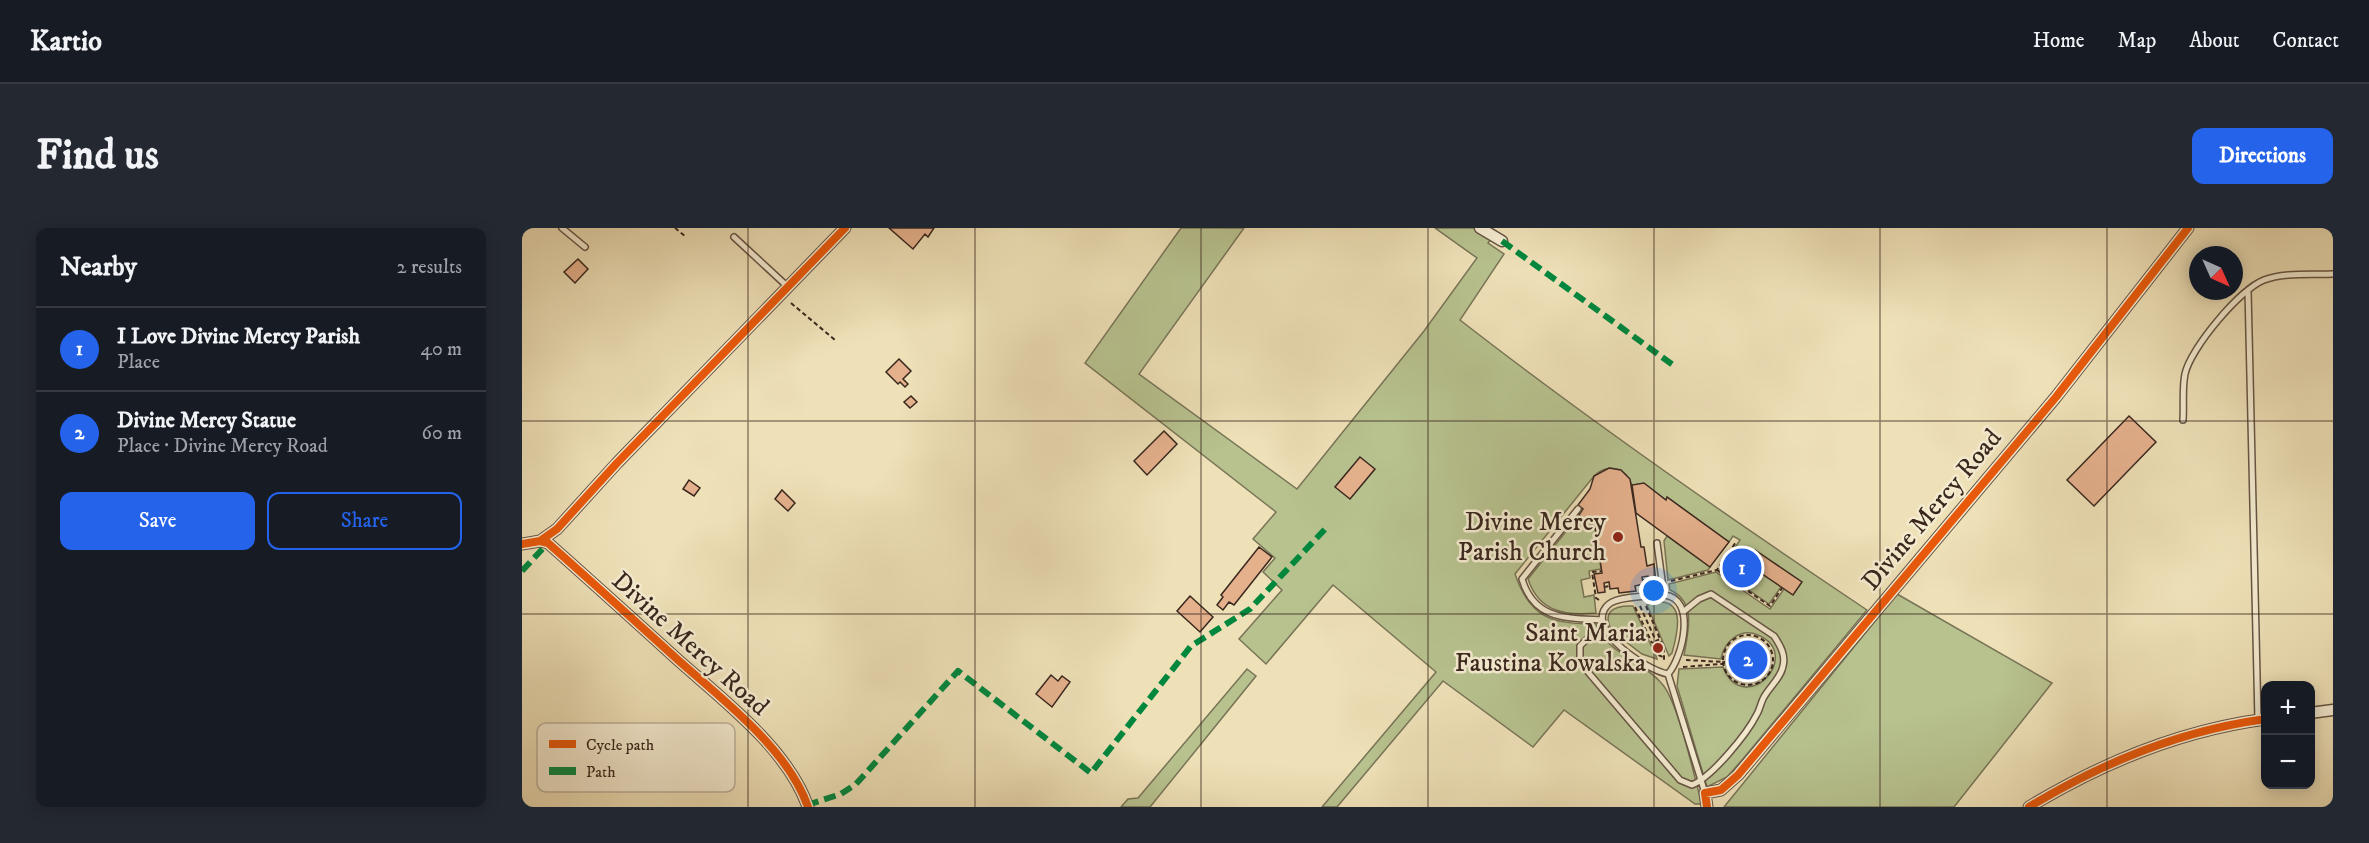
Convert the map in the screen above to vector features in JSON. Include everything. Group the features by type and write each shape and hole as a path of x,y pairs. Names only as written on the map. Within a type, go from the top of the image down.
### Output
{"street":[{"path":"1480,228 1502,241"},
{"name":"Divine Mercy Road","path":"1705,793 1721,790 1738,775 2056,397 2188,228"},
{"path":"522,544 540,540 557,529 842,229"},
{"name":"Divine Mercy Road","path":"540,540 548,543 738,714 771,748 795,778 808,807"},
{"path":"2315,712 2333,710"},
{"path":"2029,807 2071,782 2152,749 2202,732 2261,720"},
{"path":"1705,793 1707,807"}],"lane":[{"path":"562,228 585,247"},
{"path":"734,237 788,287"},
{"path":"2183,420 2185,372 2202,342 2227,309 2248,290 2264,280 2333,274"},
{"path":"2248,290 2261,689"},
{"path":"1578,509 1522,579 1529,596 1548,613 1568,618 1602,620"},
{"path":"1657,543 1664,595"},
{"path":"1604,629 1588,638 1580,646 1579,654 1584,666 1680,780 1692,785 1702,781 1718,766 1753,720 1764,696 1781,673 1783,654 1780,645 1767,630 1711,594 1699,599 1683,612"},
{"path":"1664,595 1675,598 1683,612 1682,644 1674,667 1668,674 1656,670 1614,641 1604,629 1602,620 1606,608 1618,600 1664,595"},
{"path":"1668,674 1705,793"}],"path":[{"path":"675,228 686,237"},
{"path":"778,297 788,300 835,340"},
{"path":"1662,584 1717,570 1736,542"},
{"path":"1717,570 1770,606 1782,588"},
{"path":"1601,571 1592,572 1596,598 1606,608"},
{"path":"1642,580 1648,579"},
{"path":"1604,587 1610,586"},
{"path":"1645,605 1664,650 1662,657 1668,674"},
{"path":"1640,606 1656,641"},
{"path":"1635,607 1656,654 1662,657"},
{"path":"1749,635 1767,644 1773,657 1773,664 1767,676 1762,681 1748,685 1735,681 1724,663 1731,643 1749,635"},
{"path":"1652,643 1660,639"},
{"path":"1677,660 1724,663"},
{"path":"1674,667 1724,663"}],"green space":[{"path":"1181,228 1244,228 1139,374 1297,489 1424,331 1477,258 1435,228 1491,228 1496,231 1488,243 1504,254 1460,320 1661,468 1867,610 1727,777 1707,787 1677,686 1679,669 1723,667 1732,681 1744,687 1756,685 1766,678 1773,668 1775,656 1771,644 1751,633 1739,635 1729,642 1721,659 1684,655 1689,618 1684,602 1679,595 1670,590 1669,584 1716,572 1770,609 1784,589 1781,587 1769,604 1720,570 1740,540 1733,536 1729,542 1668,498 1666,500 1644,484 1632,485 1626,474 1621,471 1605,469 1594,476 1515,574 1528,600 1545,616 1567,622 1596,624 1608,643 1663,685 1675,708 1702,804 1695,804 1564,710 1533,747 1443,681 1337,807 1322,807 1436,672 1333,585 1266,664 1239,639 1282,590 1263,572 1275,558 1253,539 1276,512 1085,363"},
{"path":"1579,515 1595,527 1601,569 1589,571 1590,578 1581,580 1584,597 1594,595 1596,613 1574,614 1554,610 1539,599 1528,579"},
{"path":"1667,536 1710,567 1708,570 1668,580 1664,541"},
{"path":"1897,594 2052,683 1954,807 1724,807"},
{"path":"1659,602 1668,603 1673,607 1678,620 1672,653 1669,656 1647,605"},
{"path":"1633,606 1657,659 1642,654 1612,631 1608,619 1609,614 1616,608"},
{"path":"1247,669 1256,676 1150,807 1121,807 1128,799 1138,798"}],"building":[{"path":"889,228 934,228 928,237 925,234 913,249"},
{"path":"578,259 588,269 575,283 564,272"},
{"path":"899,359 911,371 903,379 908,384 905,387 900,382 898,384 886,372"},
{"path":"911,396 917,402 910,408 904,402"},
{"path":"2129,416 2156,442 2094,506 2067,480"},
{"path":"1164,431 1177,444 1147,475 1134,461"},
{"path":"1360,457 1375,469 1350,499 1335,487"},
{"name":"Divine Mercy Parish Church","path":"1609,468 1621,470 1630,479 1641,547 1644,547 1647,566 1654,564 1656,584 1649,585 1648,576 1642,577 1643,584 1635,586 1636,591 1619,593 1618,588 1610,589 1609,582 1604,583 1605,592 1598,593 1594,574 1602,573 1595,527 1579,515 1583,509 1578,505 1590,489 1594,476"},
{"path":"689,480 700,488 694,496 683,489"},
{"path":"1644,483 1729,542 1710,567 1636,513 1632,485"},
{"path":"782,490 795,503 788,511 775,499"},
{"path":"1259,547 1272,557 1234,605 1229,602 1223,610 1217,605 1223,597 1221,595"},
{"path":"1755,550 1802,582 1793,595 1746,563"},
{"path":"1190,596 1213,617 1200,632 1177,611"},
{"path":"1748,642 1760,648 1766,660 1760,672 1748,678 1736,672 1730,660 1736,648"},
{"path":"1051,675 1058,681 1062,676 1070,682 1052,707 1036,694"}],"marked path":[{"path":"1502,241 1673,365"},
{"path":"807,805 841,794 856,784 958,671 1091,773 1191,646 1250,609 1327,527"},
{"path":"522,571 548,543"}],"cycle path":[{"path":"540,541 557,529 617,463 845,228"},
{"path":"1707,807 1705,793 1721,790 1738,775 2056,397 2188,228"},
{"path":"522,544 540,541 548,543 734,709 786,765 808,807"},
{"path":"2029,807 2084,777 2143,751 2204,731 2261,720"}],"place":[{"name":"Divine Mercy Parish Church","path":"1618,537"},
{"name":"I Love Divine Mercy Parish","path":"1742,568"},
{"name":"Saint Maria Faustina Kowalska","path":"1658,648"},
{"name":"Divine Mercy Statue","path":"1748,660"}]}
